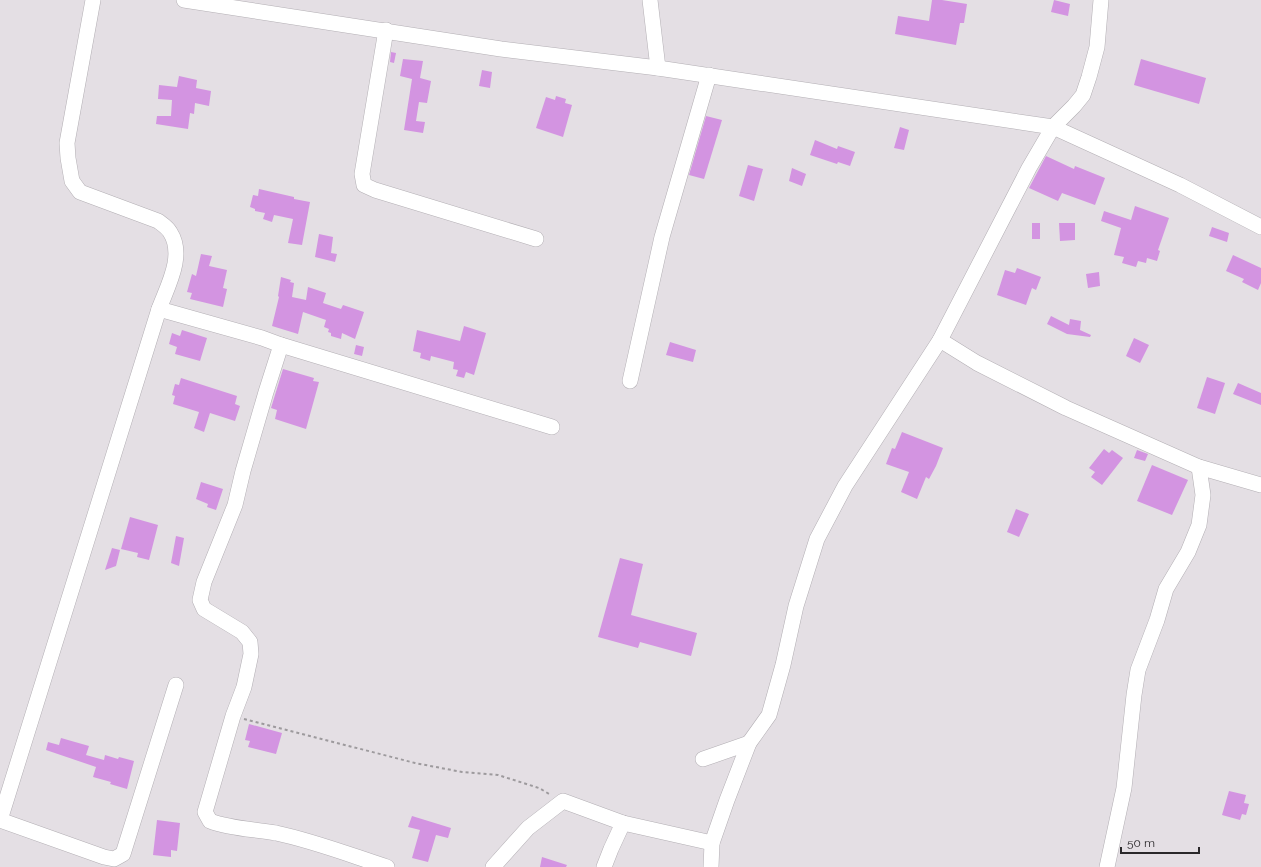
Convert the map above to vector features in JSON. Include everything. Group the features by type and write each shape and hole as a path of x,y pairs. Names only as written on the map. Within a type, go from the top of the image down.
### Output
{"street":[{"path":"93,0 67,143 72,181 80,192 158,221 169,230 175,241 176,253 174,269 159,308 0,820 104,857 114,859 123,854 176,684"},
{"path":"184,0 386,30 501,49 709,75 1053,127 1180,185 1261,227"},
{"path":"650,0 658,68"},
{"path":"711,867 712,843 749,743 769,715 783,665 796,606 817,539 845,486 940,340 1029,168 1053,127 1074,106 1082,95 1097,47 1101,0"},
{"path":"386,30 362,174 364,186 536,239"},
{"path":"630,381 662,238 709,75"},
{"path":"159,308 552,427"},
{"path":"940,340 977,363 1066,408 1199,467 1261,485"},
{"path":"281,345 234,505 204,582 200,600 204,609 242,632 250,642 251,654 244,688 233,716 205,812 210,821 223,826 276,833 326,846 387,867"},
{"path":"1107,867 1124,788 1138,670 1157,620 1166,589 1188,552 1199,525 1203,495 1199,467"},
{"path":"703,759 749,743"},
{"path":"493,867 528,828 562,801 623,823 712,843"},
{"path":"604,867 623,823"}],"path":[{"path":"233,716 320,737 415,763 462,772 498,775 538,788 562,801"}],"building":[{"path":"932,0 967,4 964,23 960,23 956,45 895,34 898,16 929,21"},
{"path":"1054,0 1070,4 1068,16 1051,12"},
{"path":"391,52 396,53 394,63 390,62"},
{"path":"403,59 423,61 420,78 431,81 427,103 419,102 416,121 425,122 423,133 404,130 412,79 400,76"},
{"path":"1141,59 1206,78 1199,104 1134,85"},
{"path":"482,70 492,72 490,88 479,86"},
{"path":"179,76 197,80 196,88 211,91 209,106 195,103 194,114 190,113 188,129 156,124 157,116 171,116 172,100 158,99 159,85 177,87"},
{"path":"556,96 566,99 565,103 572,105 563,137 536,128 546,97 555,100"},
{"path":"706,116 722,120 704,179 689,175"},
{"path":"900,127 909,130 904,150 894,148"},
{"path":"815,140 837,149 838,146 855,152 850,166 838,162 837,164 810,155"},
{"path":"1046,156 1074,169 1075,166 1105,178 1095,205 1062,193 1058,201 1029,188"},
{"path":"748,165 763,169 754,201 739,196"},
{"path":"792,168 806,174 802,186 789,181"},
{"path":"259,189 310,202 302,245 288,243 293,219 274,215 272,222 263,219 265,213 255,211 255,209 250,207 253,195 258,196"},
{"path":"1135,206 1169,218 1158,250 1160,251 1157,261 1147,258 1146,263 1138,261 1136,267 1122,263 1124,257 1114,255 1121,228 1101,221 1104,211 1131,220"},
{"path":"1032,223 1040,223 1040,239 1032,239"},
{"path":"1059,223 1075,223 1075,240 1060,241"},
{"path":"1212,227 1229,233 1227,242 1209,236"},
{"path":"319,234 333,237 331,253 337,254 335,262 315,257"},
{"path":"201,254 212,256 209,266 227,270 223,288 227,289 223,307 190,299 192,293 187,292 192,274 196,276"},
{"path":"1233,255 1261,268 1261,283 1258,290 1242,282 1244,279 1226,271"},
{"path":"1017,268 1041,277 1036,290 1032,288 1026,305 997,295 1005,270 1015,273"},
{"path":"1099,272 1100,286 1088,288 1086,274"},
{"path":"281,277 291,280 290,282 294,283 292,297 306,300 308,287 326,293 323,303 341,309 343,305 364,312 355,339 342,333 341,339 331,336 331,333 328,332 329,329 324,327 326,320 303,312 298,334 272,326 279,297"},
{"path":"1051,316 1069,325 1070,319 1081,321 1080,330 1091,335 1090,337 1067,334 1047,324"},
{"path":"464,326 486,333 474,375 466,372 464,378 456,376 458,370 453,369 454,362 431,356 430,361 420,358 421,353 413,351 417,330 460,341"},
{"path":"182,330 207,338 200,361 175,354 177,347 169,344 172,333 180,336"},
{"path":"1134,338 1149,345 1140,363 1126,356"},
{"path":"670,342 696,350 693,362 666,355"},
{"path":"356,345 364,347 362,356 354,354"},
{"path":"283,369 314,378 313,381 319,382 306,429 275,419 277,410 271,408"},
{"path":"1207,377 1225,383 1215,414 1197,408"},
{"path":"181,378 237,396 235,404 240,406 235,421 210,413 204,432 194,428 199,412 173,404 175,396 172,395 175,384 179,385"},
{"path":"1238,383 1261,393 1261,405 1233,394"},
{"path":"902,432 943,448 929,479 926,477 917,499 901,492 909,472 886,464 892,448 895,449"},
{"path":"1104,449 1109,453 1112,450 1123,458 1102,485 1091,477 1095,472 1089,468"},
{"path":"1137,450 1148,454 1145,461 1134,458"},
{"path":"1152,465 1188,480 1172,515 1137,501"},
{"path":"201,482 223,489 216,510 207,507 208,504 196,499"},
{"path":"1016,509 1029,514 1019,537 1007,532"},
{"path":"130,517 158,525 149,560 137,557 138,553 121,549"},
{"path":"176,536 184,538 179,566 171,563"},
{"path":"112,548 120,550 116,566 105,570"},
{"path":"620,558 643,564 631,615 697,633 691,656 640,642 638,648 598,637"},
{"path":"249,724 282,733 276,754 248,747 250,741 245,740"},
{"path":"61,738 89,746 86,755 104,760 105,755 118,759 119,757 134,761 127,789 110,784 111,782 93,777 96,767 46,750 48,742 59,745"},
{"path":"1229,791 1246,795 1244,803 1249,804 1246,815 1242,814 1240,820 1222,815"},
{"path":"412,816 451,828 448,838 436,835 428,862 412,858 420,830 408,827"},
{"path":"157,820 180,823 177,851 171,850 171,857 153,855"},
{"path":"542,857 567,865 566,867 540,867"}]}
